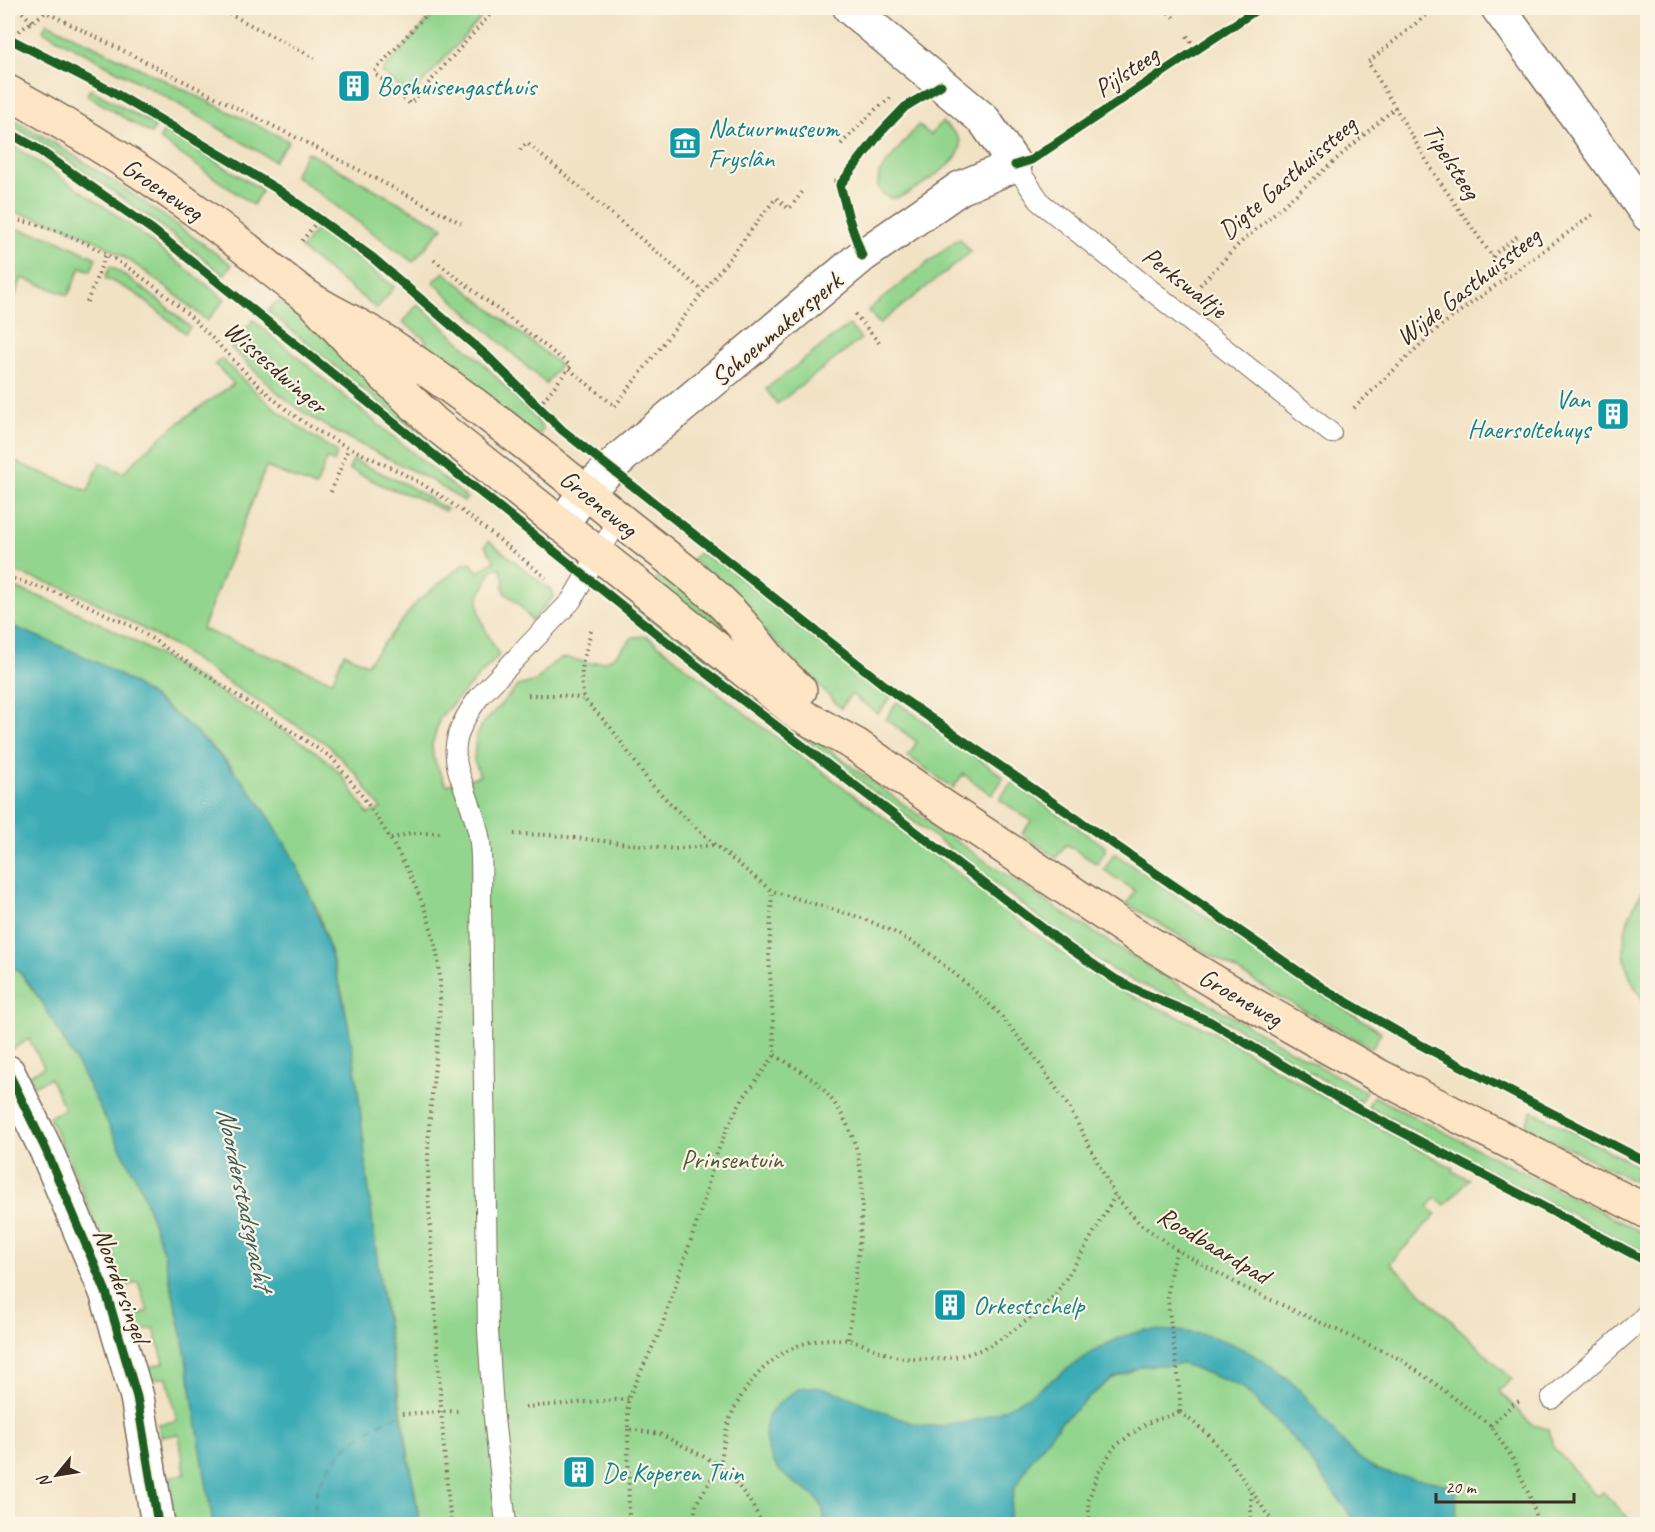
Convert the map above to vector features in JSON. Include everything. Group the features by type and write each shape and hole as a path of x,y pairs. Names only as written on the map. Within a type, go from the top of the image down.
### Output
{"main road":[{"name":"Groeneweg","path":"8,92 63,123 154,182 218,227 310,299 382,341 501,426 720,601 786,679 812,699 856,745"},
{"name":"Groeneweg","path":"310,299 361,353 434,423 799,714 856,745 938,803 1131,932 1243,999 1379,1076 1647,1212"}],"street":[{"path":"850,8 984,120 1015,165"},
{"path":"1498,8 1647,215"},
{"name":"Schoenmakersperk","path":"561,525 585,491 623,456 862,256 960,188 1015,165"},
{"name":"Noordersingel","path":"8,1072 46,1150 106,1292 137,1397 158,1524"}],"lane":[{"name":"Perkswaltje","path":"1015,165 1041,203 1332,433"},
{"path":"506,1524 493,1409 488,1331 482,901 478,834 470,802 458,770 455,752 458,732 467,713 480,696 571,601 619,519"},
{"path":"1551,1399 1640,1321 1647,1312"}],"path":[{"path":"18,8 32,22"},
{"path":"218,8 315,58"},
{"path":"432,8 374,72 410,104 496,8"},
{"path":"1164,8 1176,20"},
{"path":"19,44 8,38 46,12 461,223"},
{"path":"1187,36 1196,49"},
{"path":"841,144 875,110 923,70"},
{"path":"520,150 527,143 703,291"},
{"path":"840,181 843,196"},
{"path":"609,413 776,198 789,209 804,190"},
{"path":"298,247 315,216 328,225"},
{"path":"1492,256 1520,234"},
{"path":"87,302 106,254"},
{"path":"434,260 571,366 538,407"},
{"path":"569,369 615,406"},
{"path":"529,399 546,415"},
{"path":"331,492 348,449"},
{"path":"8,577 70,597 137,629 332,758 351,780 391,839 422,902 434,941 440,980 439,1022 429,1115 428,1159 451,1524"},
{"path":"592,630 583,661 581,680 584,699 611,728 650,783 715,845 772,891 769,956 775,1055 741,1101 729,1124 661,1329 628,1399 629,1524"},
{"path":"391,839 410,833 549,835 675,849 715,845"},
{"path":"775,1055 822,1088 837,1107 852,1134 861,1165 864,1204 848,1340"},
{"path":"693,1524 696,1504 720,1465 731,1417 748,1386 765,1367 788,1349 812,1341 848,1340 899,1357 941,1360 987,1347 1023,1323 1055,1295 1115,1196"},
{"path":"1177,1250 1170,1274 1168,1295 1180,1412 1208,1434 1230,1460 1274,1524"},
{"path":"541,1405 628,1399"},
{"path":"1491,1426 1519,1401"},
{"path":"402,1414 443,1412"},
{"path":"1090,1524 1088,1502 1097,1475 1114,1447 1147,1423 1180,1412"},
{"path":"628,1429 660,1434 720,1465 737,1483 754,1507 762,1524"},
{"path":"1251,1492 1251,1524"}],"green space":[{"path":"439,8 481,8 486,12 410,97 382,72"},
{"path":"47,23 289,141 274,161 170,99 43,31"},
{"path":"90,89 156,126 151,134 87,95"},
{"path":"8,116 150,206 232,265 224,275 119,195 8,123"},
{"path":"942,122 956,134 960,141 959,153 956,157 917,188 899,197 884,195 878,188 879,173 918,125 931,135"},
{"path":"165,130 262,190 253,205 159,139"},
{"path":"8,142 111,211 225,299 207,321 139,267 90,238 64,226 8,212"},
{"path":"307,152 443,227 413,262 294,175"},
{"path":"8,227 51,237 96,258 91,271 81,267 68,295 22,278 8,314"},
{"path":"317,228 394,287 377,309 301,249"},
{"path":"959,238 971,252 879,324 868,310"},
{"path":"110,266 190,327 185,333 135,293 105,278"},
{"path":"444,272 560,365 546,384 433,282"},
{"path":"276,302 281,303 350,358 475,473 472,479 268,311"},
{"path":"418,304 482,362 538,421 543,429 538,436 419,356 427,341 403,322"},
{"path":"253,320 467,498 464,501 429,479 336,432 304,413 278,393 231,348"},
{"path":"849,325 861,339 777,404 766,389"},
{"name":"Prinsentuin","path":"222,359 276,410 337,452 334,462 327,458 316,487 266,467 202,629 332,681 344,653 367,664 418,601 465,563 470,562 478,572 495,561 485,546 489,541 553,592 554,596 532,621 518,603 506,594 500,568 493,569 490,573 479,596 478,604 484,627 499,655 440,717 432,745 433,757 446,785 480,776 474,760 476,737 481,726 518,686 536,681 560,659 567,658 594,664 612,658 633,637 647,636 760,725 945,863 1029,929 1097,976 1142,1001 1214,1032 1469,1179 1445,1205 1436,1198 1428,1207 1436,1214 1390,1263 1512,1379 1499,1391 1532,1425 1549,1429 1553,1447 1597,1496 1603,1492 1634,1524 420,1524 378,1267 352,1047 343,996 318,910 231,766 208,743 168,708 121,676 8,624 8,586 70,609 101,624 160,656 302,742 338,771 368,814 381,809 357,775 327,744 177,648 95,602 64,588 8,570 8,459 88,491 100,462 123,473 176,425 234,384 215,364"},
{"path":"353,460 407,485 447,509 444,511 349,469"},
{"path":"699,553 724,565 794,623 891,697 878,714 851,694 841,708 692,559"},
{"path":"661,573 700,599 741,646 654,581"},
{"path":"639,603 827,748 948,835 1064,913 1183,988 1366,1092 1360,1102 1227,1022 1124,976 1092,957 634,608"},
{"path":"897,702 1004,777 992,795 963,774 953,788 908,756 917,742 886,719"},
{"path":"1012,782 1107,848 1097,864 1066,844 1056,858 1022,834 1031,821 999,799"},
{"path":"1114,853 1277,966 1381,1032 1372,1048 1282,998 1127,904 1135,891 1104,870"},
{"path":"1647,886 1647,1004 1629,975 1624,945 1630,915"},
{"path":"8,961 22,975 42,1002 80,1069 140,1186 164,1254 182,1333 213,1524 175,1524 167,1477 185,1474 179,1434 161,1437 158,1424 177,1421 167,1377 149,1380 146,1368 164,1363 154,1328 136,1333 131,1318 148,1311 138,1282 120,1288 79,1183 49,1117 65,1109 50,1078 33,1086 28,1076 44,1067 29,1039 13,1049 8,1042"},
{"path":"1373,1096 1647,1235 1647,1254 1368,1107"},
{"path":"1532,1111 1647,1171 1643,1186 1525,1126"}],"water":[{"name":"Noorderstadsgracht","path":"8,624 110,669 172,712 214,750 250,790 280,834 304,882 324,933 340,987 352,1045 382,1296 420,1524 213,1524 182,1333 164,1254 140,1186 80,1069 42,1002 22,975 8,961"},
{"path":"1145,1330 1179,1331 1213,1337 1238,1347 1263,1361 1296,1387 1343,1443 1371,1466 1391,1474 1455,1488 1457,1507 1453,1524 1357,1524 1299,1445 1242,1387 1183,1364 1143,1366 1111,1379 1061,1422 1029,1463 1014,1490 1010,1524 822,1524 824,1515 818,1500 784,1475 768,1450 765,1428 768,1418 784,1399 798,1389 812,1387 827,1389 916,1424 932,1426 959,1424 1010,1406 1100,1348 1129,1334"}],"ferry route":[{"path":"315,1524 316,1496 321,1482 338,1456 361,1435 402,1414"}],"cycle path":[{"name":"Pijlsteeg","path":"1015,165 1031,160 1259,8"},
{"path":"8,38 111,91 224,157 277,189 373,258 487,356 562,430 897,695 1324,989 1417,1043 1648,1163"},
{"path":"862,256 840,185 881,132 905,107 941,85"},
{"path":"8,132 36,148 153,230 691,661 1069,948 1115,979 1211,1022 1336,1097 1648,1262"},
{"path":"8,1072 46,1150 106,1292 137,1397 158,1524"}],"place":[{"name":"Boshuisengasthuis","path":"354,86"},
{"name":"Natuurmuseum Fryslân","path":"685,143"},
{"name":"Van Haersoltehuys","path":"1613,414"},
{"name":"Orkestschelp","path":"950,1305"},
{"name":"De Koperen Tuin","path":"579,1472"}]}
